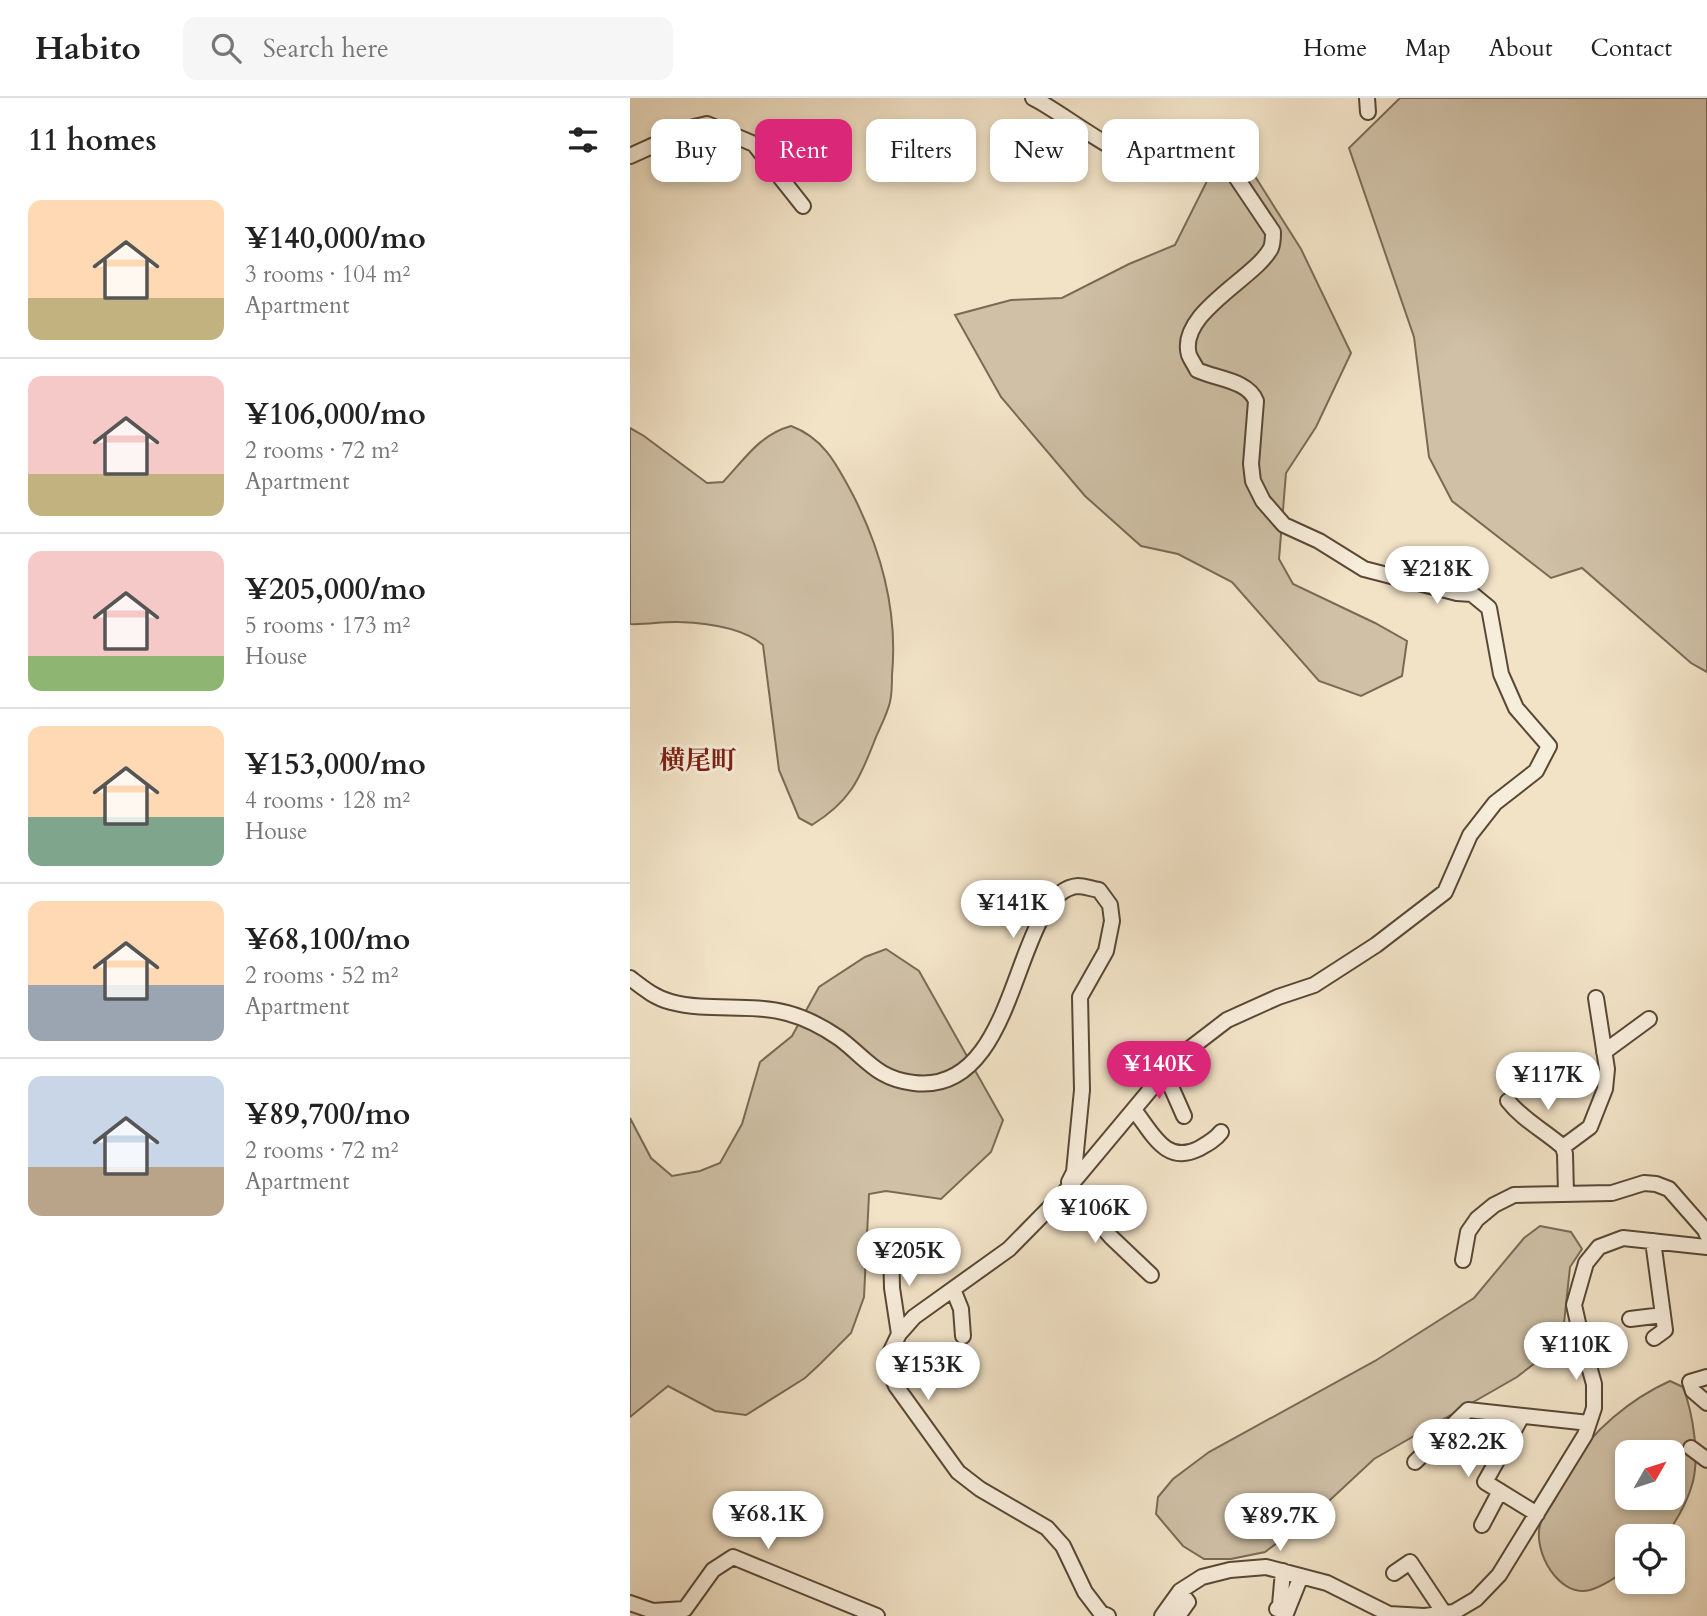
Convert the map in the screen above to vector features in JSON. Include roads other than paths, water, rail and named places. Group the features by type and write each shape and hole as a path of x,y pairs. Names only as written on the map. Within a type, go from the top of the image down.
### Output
{"street":[{"path":"1033,98 1118,150 1142,160 1154,162 1214,154 1228,165 1273,232 1273,242 1270,250 1258,263 1209,306 1193,330 1189,352 1197,370 1247,387 1253,393 1256,401 1251,464 1253,481 1263,500 1284,525 1319,541 1364,569 1457,593 1472,594 1489,608 1501,674 1516,708 1549,746 1536,771 1495,803 1470,835 1445,892 1376,945 1314,985 1278,997 1227,1020 1184,1053 1066,1190 1009,1249 914,1317 899,1334 889,1354 889,1370 896,1386 958,1472 980,1489 1047,1528 1063,1546 1085,1592 1101,1613 1108,1616"},
{"path":"630,156 694,127 707,124 754,144 803,206"},
{"path":"630,978 650,993 669,1002 691,1006 755,1007 785,1012 811,1021 840,1039 887,1078 917,1084 949,1081 977,1058 992,1039 1045,909 1062,892 1077,886 1099,890 1110,905 1112,921 1106,951 1080,997 1082,1090 1073,1172 1066,1190"},
{"path":"1563,1147 1590,1127 1605,1089 1607,1069 1596,998"},
{"path":"1604,1052 1649,1019"},
{"path":"1165,1073 1184,1116"},
{"path":"1508,1101 1516,1111 1563,1147 1566,1194"},
{"path":"1134,1110 1167,1152 1181,1154 1196,1150 1216,1139 1221,1132"},
{"path":"1463,1260 1468,1231 1477,1219 1493,1205 1514,1195 1612,1193 1644,1183 1656,1184 1669,1189 1707,1235"},
{"path":"1066,1190 1151,1275"},
{"path":"1162,1616 1180,1591 1202,1577 1230,1570 1266,1567 1327,1583 1389,1614 1424,1616 1454,1612 1465,1605 1484,1591 1499,1574 1585,1435 1594,1408 1594,1384 1574,1305 1586,1263 1599,1247 1623,1238 1707,1247"},
{"path":"1653,1241 1665,1330 1654,1338"},
{"path":"891,1244 892,1288 899,1334"},
{"path":"953,1289 961,1309 964,1336"},
{"path":"1630,1320 1663,1315"},
{"path":"1707,1377 1690,1382 1693,1391 1707,1403"},
{"path":"1415,1462 1468,1410 1589,1423"},
{"path":"1522,1416 1485,1482 1537,1514"},
{"path":"1691,1448 1707,1460"},
{"path":"1482,1525 1500,1491"},
{"path":"630,1603 653,1611 687,1612 713,1570 733,1557 855,1612 877,1616"},
{"path":"1394,1573 1410,1562 1444,1613"},
{"path":"1281,1612 1283,1572"},
{"path":"1281,1612 1301,1576"},
{"path":"1178,1616 1188,1601 1180,1591"}],"district":[{"name":"横尾町","path":"698,760"}]}
